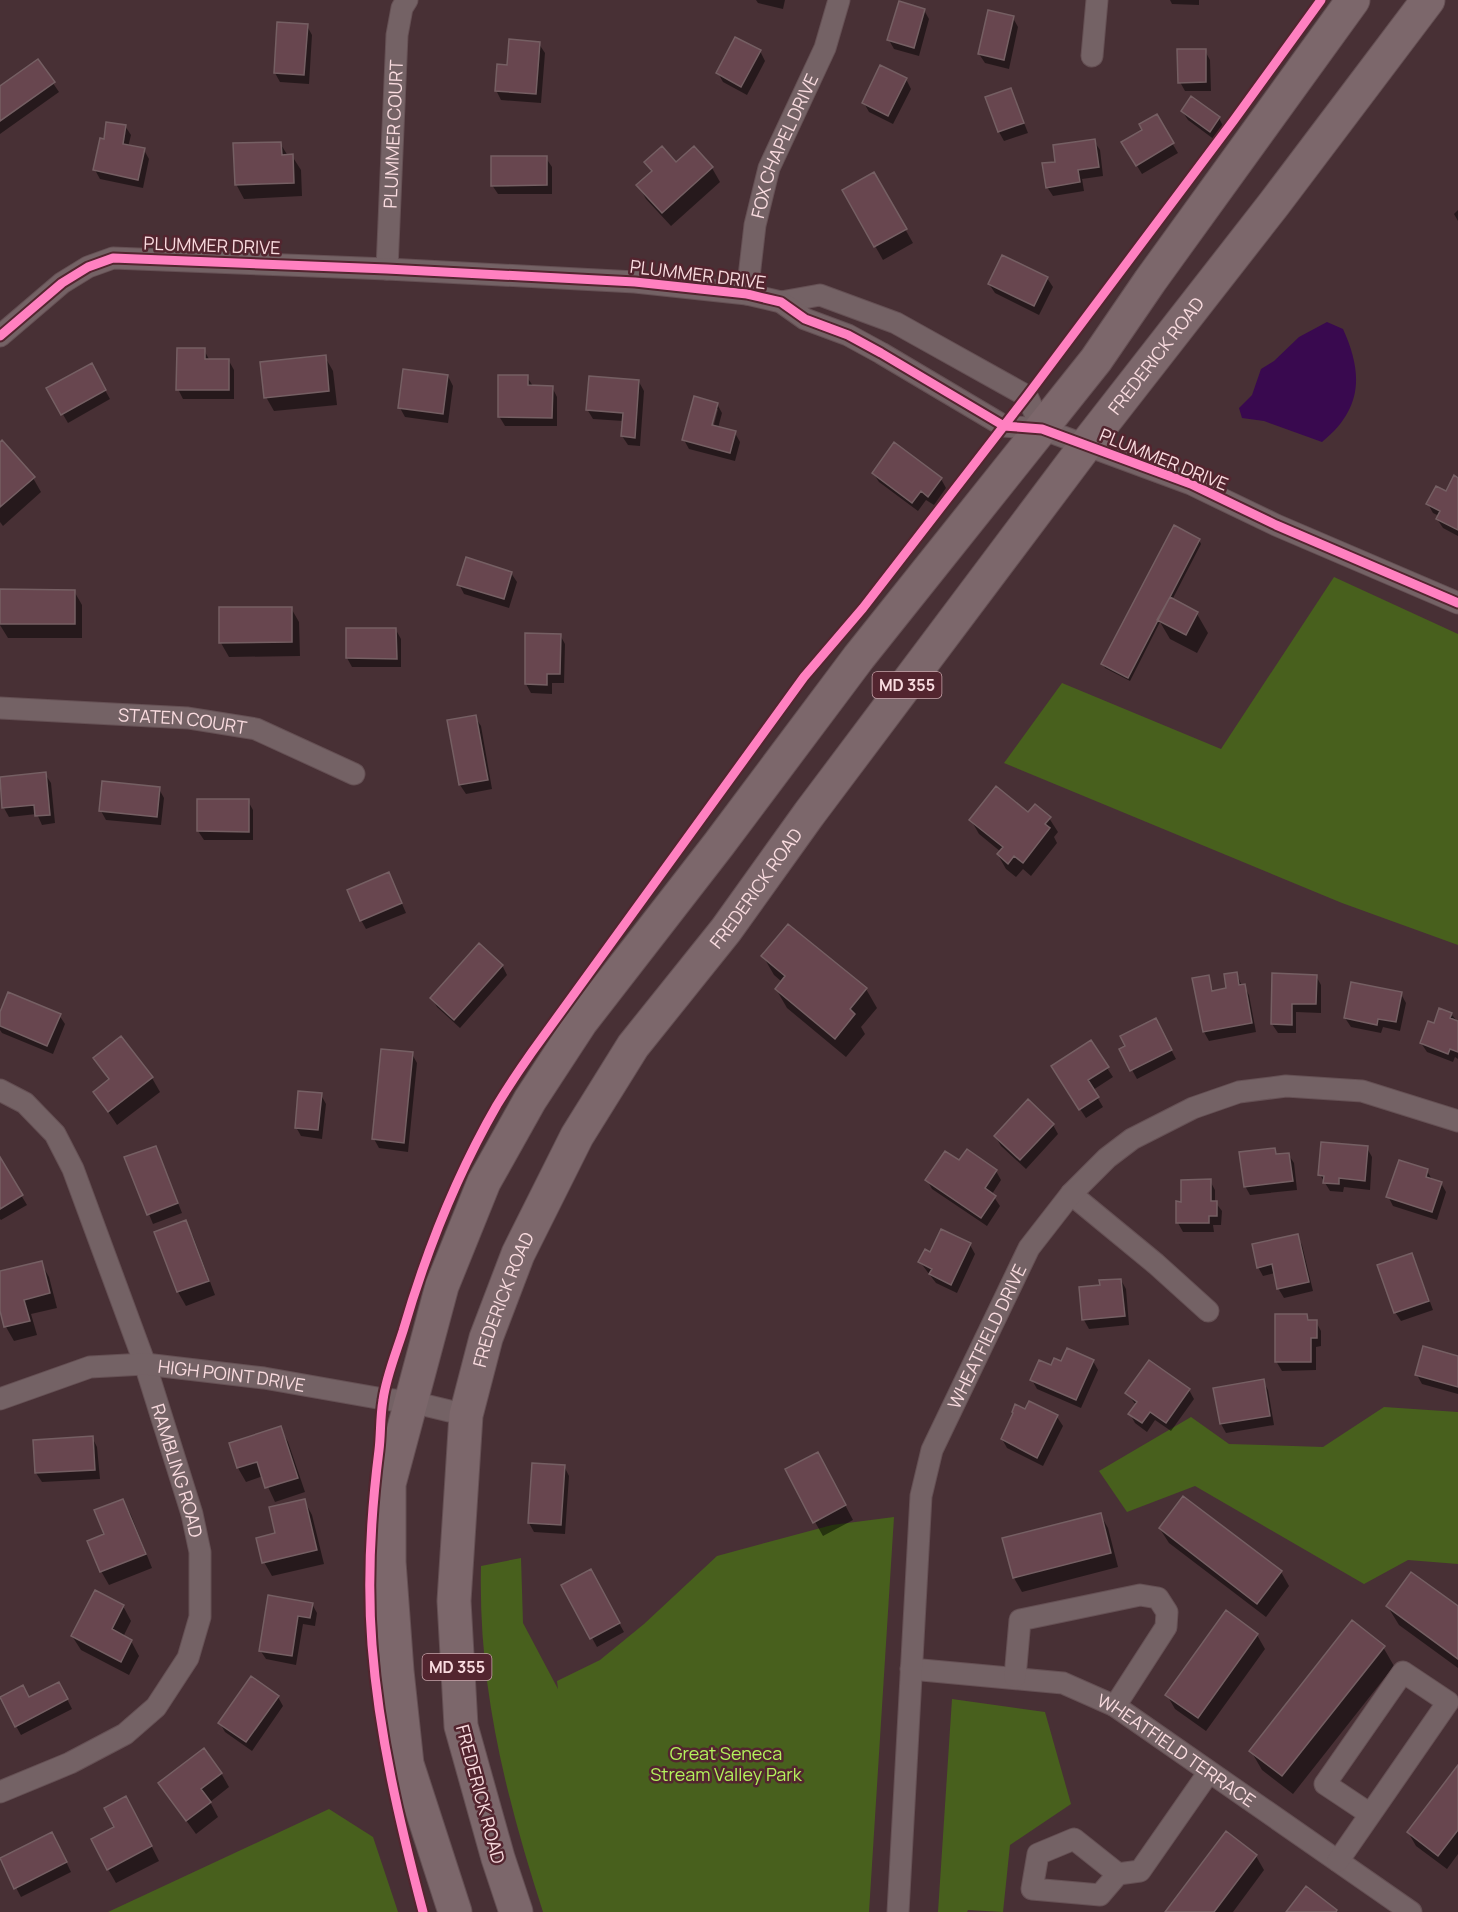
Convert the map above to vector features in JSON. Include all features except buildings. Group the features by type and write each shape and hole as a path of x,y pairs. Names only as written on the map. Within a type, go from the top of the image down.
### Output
{"main road":[{"name":"MD 355","path":"455,1912 407,1764 389,1562 389,1484 428,1335 450,1263 484,1182 508,1136 581,1022 859,657 1096,360 1150,281 1353,0"},
{"name":"FREDERICK ROAD","path":"516,1912 460,1726 454,1601 466,1415 486,1338 518,1254 577,1136 633,1046 726,930 809,814 1086,445 1293,179 1428,0"}],"street":[{"name":"PLUMMER COURT","path":"387,269 397,35 402,8 407,0"},
{"name":"FOX CHAPEL DRIVE","path":"747,294 755,225 769,168 825,48 839,0"},
{"path":"1092,56 1097,0"},
{"name":"PLUMMER DRIVE","path":"0,336 62,283 88,267 113,258 635,282 747,294 781,302 820,296 896,323 1027,396 1041,429"},
{"name":"PLUMMER DRIVE","path":"781,302 805,319 848,335 881,353 1004,426 1041,429 1191,484 1276,525 1458,603"},
{"name":"STATEN COURT","path":"0,708 188,718 256,729 354,774"},
{"name":"WHEATFIELD DRIVE","path":"898,1912 921,1496 932,1450 1029,1248 1071,1194 1107,1158 1132,1139 1193,1108 1239,1092 1286,1086 1362,1091 1458,1121"},
{"name":"RAMBLING ROAD","path":"0,1090 25,1103 55,1134 73,1169 145,1364 192,1514 200,1552 200,1617 188,1658 156,1707 125,1734 70,1763 0,1792"},
{"path":"1071,1194 1156,1264 1208,1311"},
{"name":"HIGH POINT DRIVE","path":"0,1399 90,1367 145,1364 264,1378 412,1402 466,1415"},
{"path":"1015,1677 1020,1620 1140,1595 1158,1598 1167,1612 1166,1626 1115,1706"},
{"name":"WHEATFIELD TERRACE","path":"911,1669 1063,1683 1115,1706 1338,1861 1386,1905 1411,1912"},
{"path":"1338,1861 1448,1702 1403,1672 1325,1784 1370,1814"},
{"path":"1118,1874 1140,1871 1209,1772"}],"green space":[{"path":"1334,577 1458,634 1458,945 1342,903 1004,763 1062,683 1221,749"},
{"path":"1384,1407 1458,1412 1458,1564 1408,1560 1364,1584 1195,1486 1127,1512 1099,1471 1191,1417 1229,1444 1323,1447"},
{"name":"Great Seneca Stream Valley Park","path":"894,1517 869,1912 543,1912 517,1827 497,1742 484,1655 481,1566 521,1558 523,1623 558,1689 557,1681 600,1660 644,1624 717,1556 832,1525"},
{"path":"952,1699 1045,1712 1071,1804 1010,1845 1003,1912 968,1910 967,1912 938,1912"},
{"path":"329,1809 373,1837 398,1912 108,1912"}],"shaded area":[{"path":"1327,322 1343,329 1350,345 1356,375 1352,403 1345,417 1335,429 1322,442 1264,421 1242,418 1239,408 1252,395 1261,369 1274,361 1299,337"}],"cycle path":[{"path":"423,1912 392,1780 375,1679 370,1596 372,1523 381,1413 386,1383 432,1243 468,1159 497,1105 528,1058 804,677 863,608 1027,396 1321,0"},
{"path":"0,336 62,283 88,267 113,258 635,282 747,294 781,302 805,319 848,335 1004,426 1042,429 1191,484 1276,525 1458,603"}]}
